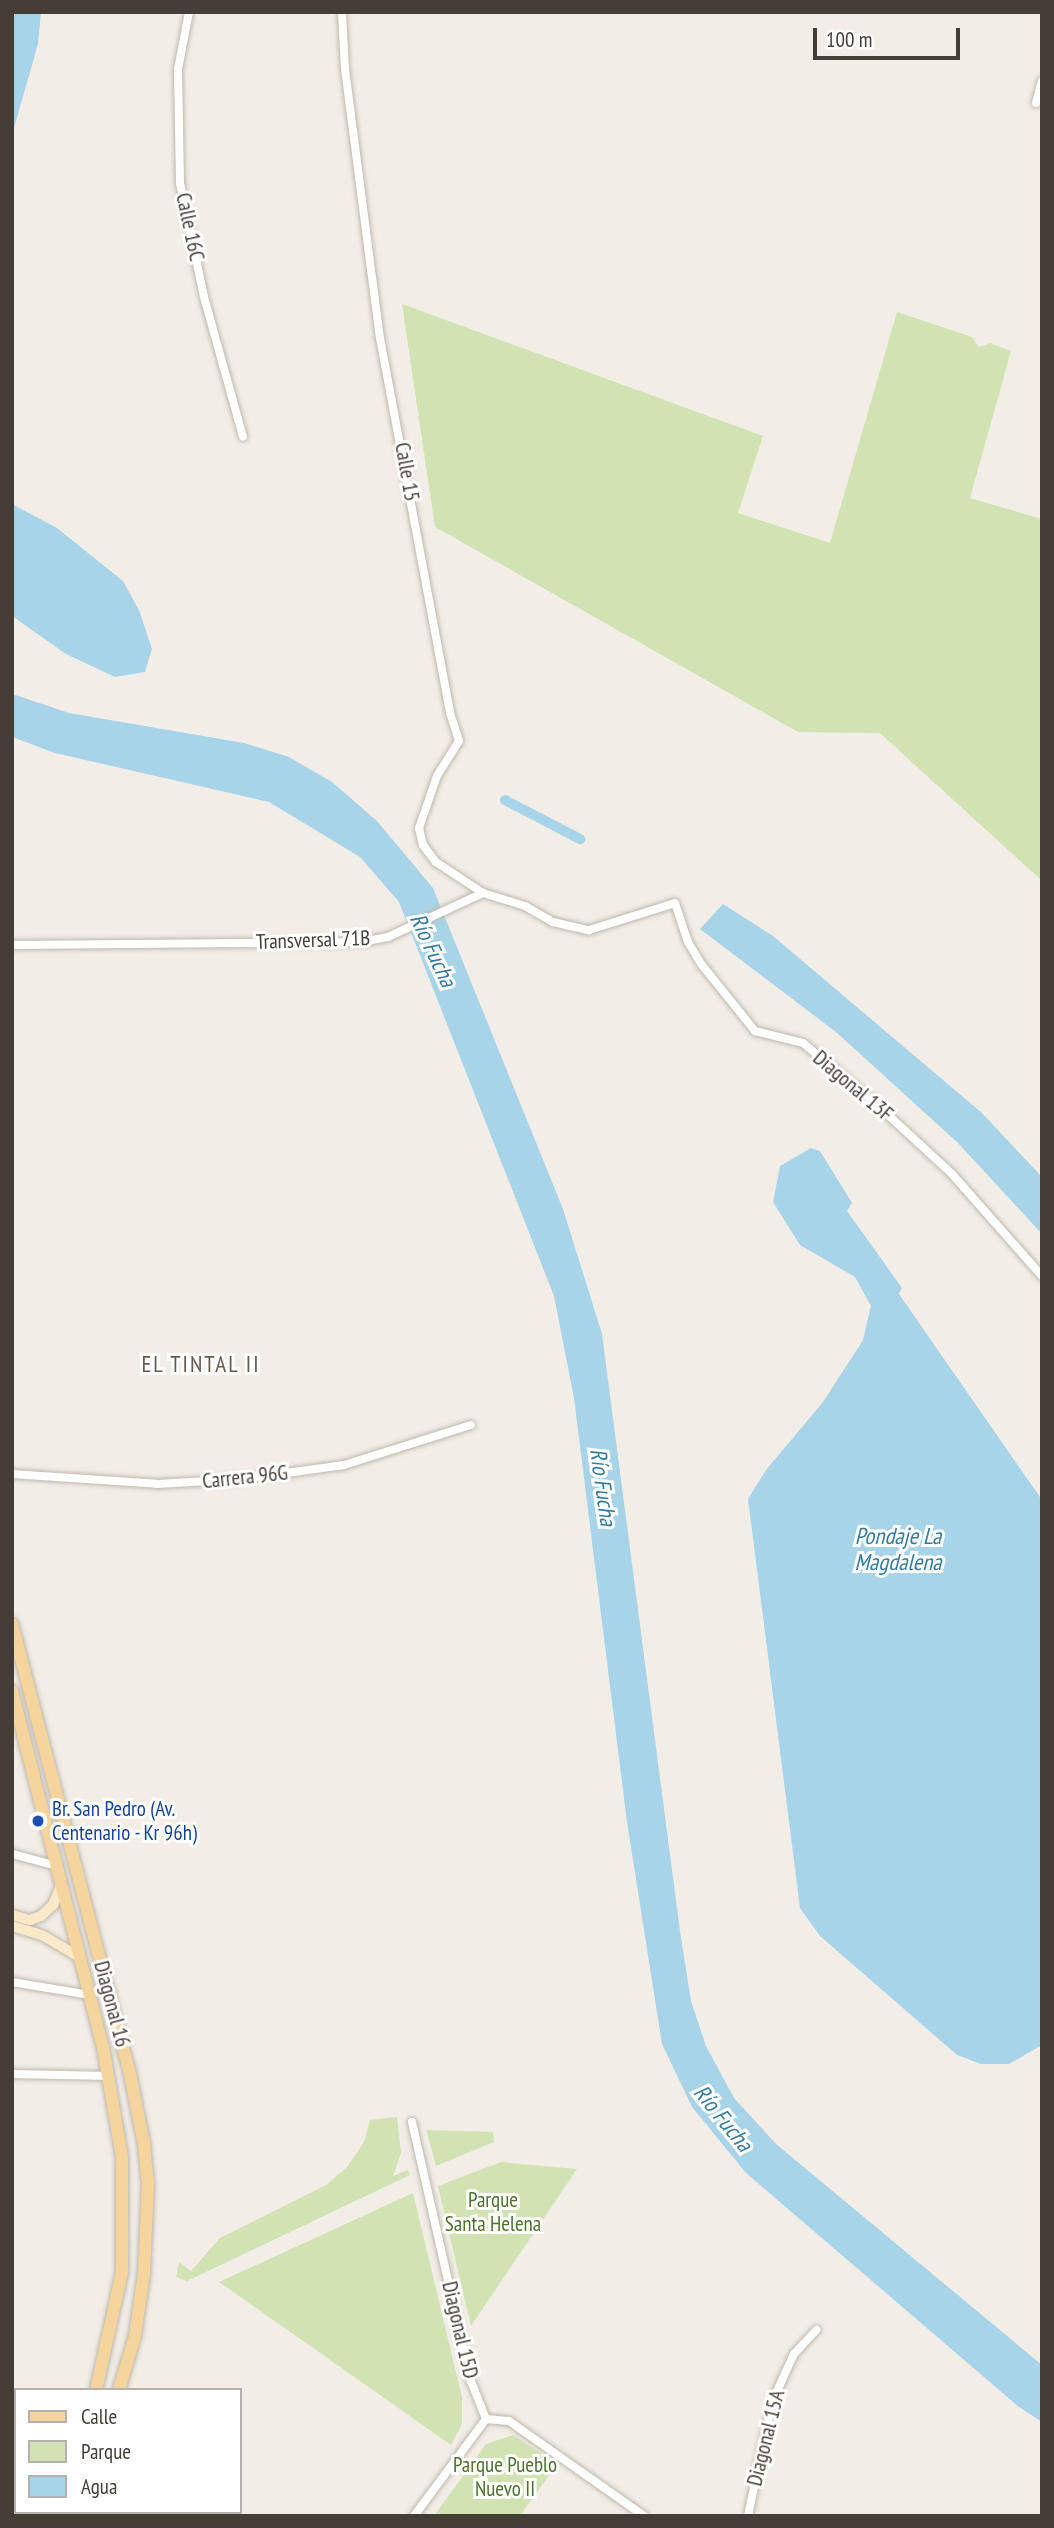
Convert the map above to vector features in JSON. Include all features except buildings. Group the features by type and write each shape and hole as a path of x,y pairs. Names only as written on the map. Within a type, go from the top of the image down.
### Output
{"main road":[{"name":"Diagonal 16","path":"12,1624 129,2069 144,2144 148,2185 144,2274 135,2336 120,2388"},
{"name":"Diagonal 16","path":"12,1691 110,2076 122,2157 125,2234 118,2307 97,2388"}],"street":[{"name":"Calle 16C","path":"189,12 178,69 180,183 204,297 243,438"},
{"name":"Calle 15","path":"342,12 345,69 380,338 450,713 459,741 437,776 419,828 423,845 436,862 483,893"},
{"path":"1036,103 1042,81"},
{"name":"Diagonal 13F","path":"483,893 525,906 553,922 589,930 676,903 688,942 702,965 755,1031 803,1043 873,1101 951,1174 1042,1276"},
{"name":"Transversal 71B","path":"12,945 362,942 388,937 449,912 483,893"},
{"name":"Carrera 96G","path":"12,1474 157,1484 243,1479 344,1465 471,1425"},
{"path":"12,1854 57,1866"},
{"path":"12,1915 30,1920 41,1916 53,1905 62,1884"},
{"path":"12,1926 42,1935 80,1958"},
{"path":"12,1982 44,1991 90,1995"},
{"path":"12,2074 110,2076"},
{"name":"Diagonal 15D","path":"411,2122 471,2381 486,2418"},
{"name":"Diagonal 15A","path":"748,2516 772,2402 790,2362 816,2330"},
{"path":"414,2516 475,2427 486,2418 509,2421 644,2516"}],"green space":[{"path":"402,304 763,436 738,513 830,543 897,312 972,337 979,347 990,343 1011,351 970,498 1042,519 1042,881 880,733 798,732 435,527"},
{"path":"397,2117 401,2153 393,2176 408,2170 410,2175 187,2281 176,2277 179,2262 191,2271 220,2238 326,2185 347,2167 364,2142 370,2120"},
{"path":"426,2130 493,2132 494,2142 436,2166"},
{"name":"Parque Santa Helena","path":"501,2162 577,2169 471,2326 438,2186"},
{"path":"413,2193 462,2397 462,2424 451,2445 219,2282"},
{"name":"Parque Pueblo Nuevo II","path":"513,2435 557,2464 520,2516 434,2516 486,2444"}],"water":[{"path":"12,12 41,12 38,44 12,135"},
{"path":"12,504 57,528 123,581 139,610 152,649 145,672 115,677 66,654 12,616"},
{"name":"Río Fucha","path":"12,694 69,713 244,743 289,757 332,782 377,821 433,888 563,1209 602,1334 680,1931 691,2001 706,2046 734,2098 776,2144 1042,2365 1042,2422 1019,2407 746,2173 692,2107 662,2044 627,1822 574,1398 554,1296 399,902 360,857 269,802 55,753 12,737"},
{"path":"723,904 773,936 982,1113 1042,1177 1042,1234 958,1143 836,1032 700,929"},
{"name":"Pondaje La Magdalena","path":"811,1148 820,1151 852,1203 847,1211 902,1288 899,1294 1042,1500 1042,2045 1009,2064 981,2064 957,2055 820,1936 800,1908 748,1499 766,1470 823,1402 863,1340 871,1306 855,1277 800,1245 773,1202 780,1166"}],"waterway":[{"path":"505,800 580,839"}],"place":[{"name":"Br. San Pedro (Av. Centenario - Kr 96h)","path":"38,1821"}],"district":[{"name":"EL TINTAL II","path":"201,1364"}]}
